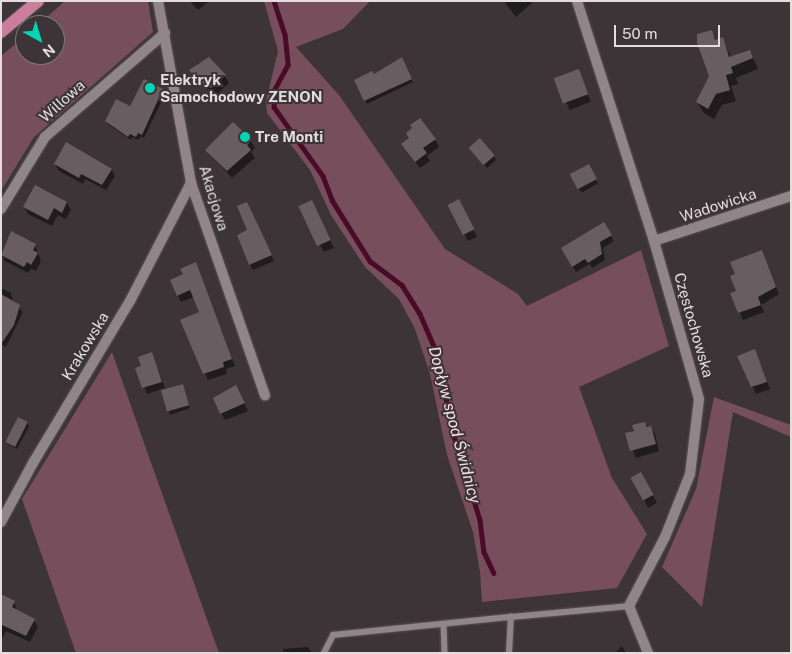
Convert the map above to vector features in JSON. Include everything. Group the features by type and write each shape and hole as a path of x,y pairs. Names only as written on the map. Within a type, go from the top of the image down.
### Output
{"main road":[{"path":"1,32 33,3"}],"street":[{"name":"Akacjowa","path":"158,1 191,183 265,396"},
{"name":"Częstochowska","path":"578,1 654,241 699,399 690,474 665,537 629,606"},
{"name":"Willowa","path":"1,209 44,137 165,33"},
{"name":"Krakowska","path":"1,522 33,463 130,301 191,183"},
{"name":"Wadowicka","path":"654,241 791,196"},
{"path":"629,606 648,653"}],"lane":[{"path":"324,653 333,635 629,606"},
{"path":"509,653 511,617"},
{"path":"444,624 445,653"}],"shaded area":[{"path":"65,1 148,1 153,32 34,137 1,191 1,56 15,44 15,65 65,65 65,15 49,15"},
{"path":"264,1 370,1 343,29 296,47 339,95 445,249 518,294 527,306 641,250 669,346 579,387 612,478 647,534 617,588 482,602 480,572 473,532 447,455 430,374 415,329 399,299 365,267 331,215 310,170 267,113 266,101 278,51"},
{"path":"112,352 219,653 76,653 22,499"},
{"path":"714,397 791,425 791,437 733,412 702,607 662,567 696,489"}],"building":[{"path":"712,30 715,40 723,37 729,57 750,50 753,58 731,67 733,73 726,75 730,90 716,94 708,109 696,102 709,76 697,43 697,34"},
{"path":"209,57 226,75 211,88 206,82 203,85 189,70"},
{"path":"402,57 412,79 364,101 354,80 372,71 374,74"},
{"path":"579,69 588,94 563,104 554,78"},
{"path":"144,79 163,89 142,135 138,133 136,137 130,134 128,137 105,121 116,99 130,106"},
{"path":"420,118 436,139 423,148 427,153 415,162 401,144 409,138 406,133 412,128 410,125"},
{"path":"233,122 252,140 247,145 251,150 227,171 205,150"},
{"path":"480,138 495,156 483,165 469,148"},
{"path":"66,142 112,169 102,185 81,174 79,178 54,164"},
{"path":"589,164 597,179 578,189 570,174"},
{"path":"35,185 67,202 62,213 54,208 48,220 23,207"},
{"path":"459,199 474,229 463,235 447,205"},
{"path":"312,200 331,240 317,246 298,206"},
{"path":"247,202 272,255 249,265 237,235 247,230 237,206"},
{"path":"604,222 612,235 600,242 602,254 588,263 585,259 572,267 561,248"},
{"path":"11,231 36,244 33,250 38,253 31,265 27,262 24,267 1,255"},
{"path":"762,250 776,287 758,297 761,305 738,313 730,293 736,291 730,276 735,274 730,262"},
{"path":"196,262 232,359 223,362 224,367 203,374 180,320 199,312 190,290 177,296 170,280 183,274 180,269"},
{"path":"1,294 20,305 14,325 1,344"},
{"path":"755,349 767,382 751,387 737,356"},
{"path":"152,352 162,382 142,388 135,368 141,366 138,357"},
{"path":"183,384 189,405 167,411 161,390"},
{"path":"236,385 245,403 220,414 213,398"},
{"path":"18,417 28,422 15,447 5,442"},
{"path":"645,422 647,427 651,426 656,444 630,451 625,433 634,431 632,425"},
{"path":"641,472 654,495 643,501 631,478"},
{"path":"1,594 15,601 12,607 35,619 26,636 2,625 1,627"}],"waterway":[{"name":"Dopływ spod Świdnicy","path":"274,1 285,34 288,65 275,89 274,107 323,176 332,200 370,261 402,285 420,314 436,351 454,436 480,520 484,552 494,573"}],"place":[{"name":"Elektryk Samochodowy ZENON","path":"150,88"},
{"name":"Tre Monti","path":"245,137"}]}
